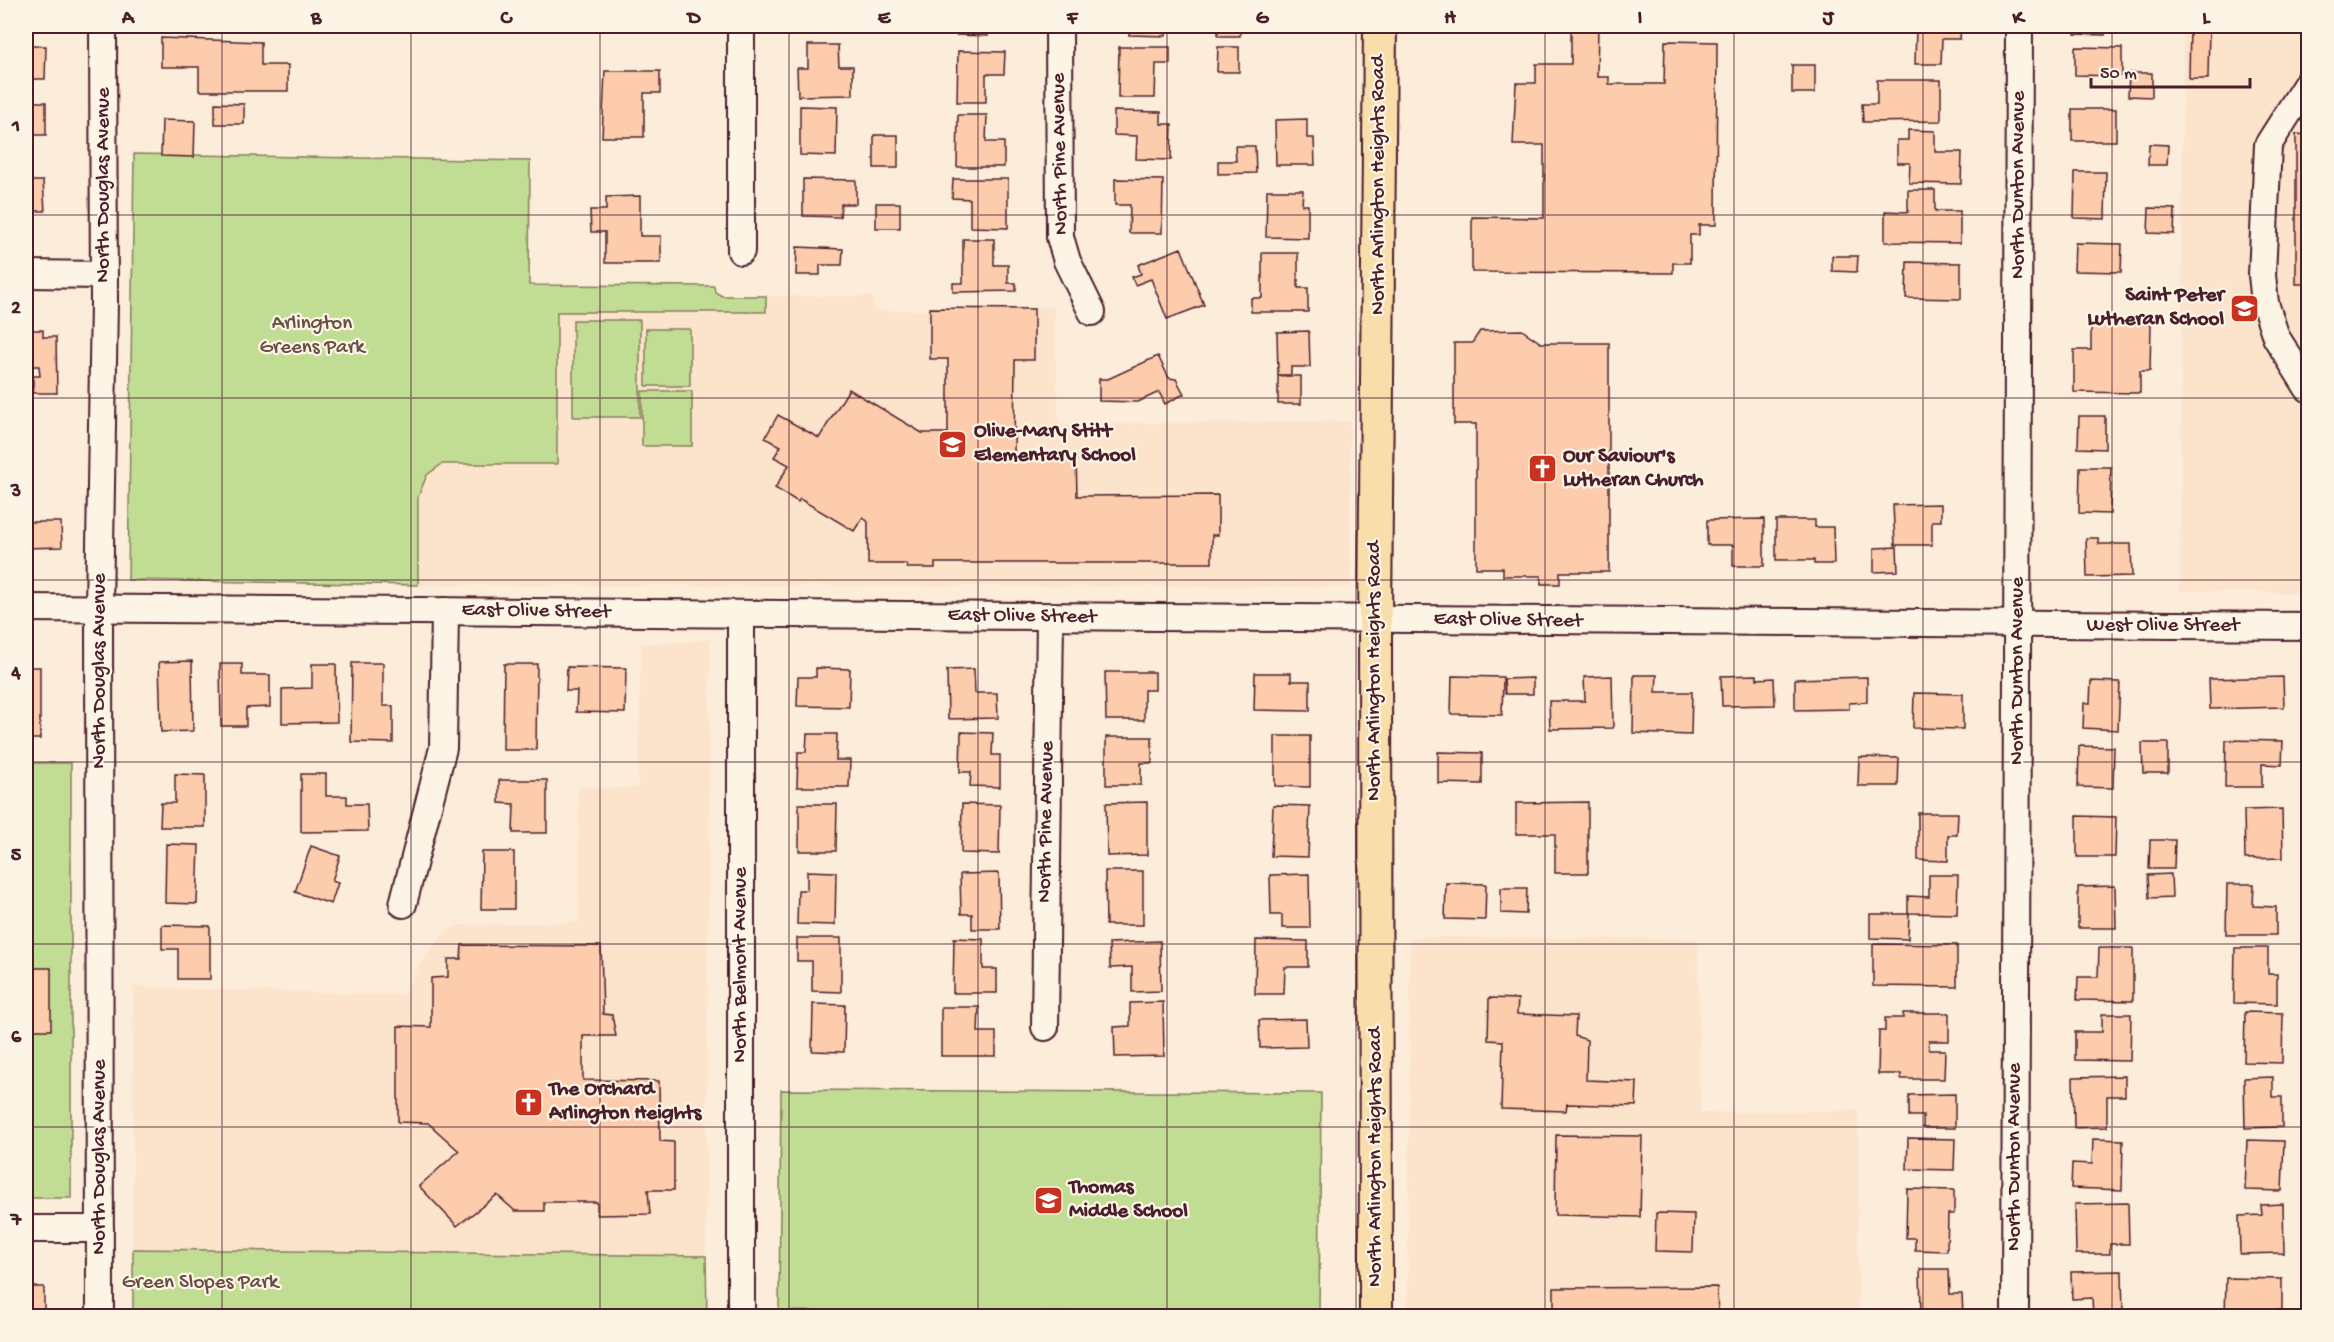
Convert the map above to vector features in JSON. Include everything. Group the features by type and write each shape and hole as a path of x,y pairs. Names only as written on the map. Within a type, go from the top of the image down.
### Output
{"main road":[{"name":"North Arlington Heights Road","path":"1376,1317 1375,620 1380,26"}],"street":[{"name":"North Douglas Avenue","path":"100,1317 99,608 104,275 103,26"},
{"path":"741,26 741,251"},
{"name":"North Pine Avenue","path":"1059,26 1060,237 1067,261 1092,312"},
{"name":"North Dunton Avenue","path":"2014,1317 2019,26"},
{"path":"2308,82 2268,145 2262,275 2265,303 2276,337 2308,388"},
{"path":"26,274 104,275"},
{"name":"East Olive Street","path":"26,608 2018,626"},
{"path":"403,904 443,748 445,611"},
{"name":"North Belmont Avenue","path":"741,614 741,1317"},
{"name":"North Pine Avenue","path":"1045,1027 1050,617"},
{"name":"West Olive Street","path":"2018,626 2308,626"},
{"path":"26,1229 100,1229"}],"shaded area":[{"name":"Saint Peter Lutheran School","path":"2183,26 2308,26 2308,593 2180,591"},
{"name":"Olive-Mary Stitt Elementary School","path":"766,296 873,296 873,311 1054,307 1059,424 1350,421 1351,587 418,585 418,497 427,475 442,464 557,464 557,312 765,312"},
{"path":"710,640 706,1256 133,1249 133,987 403,995 426,954 448,930 458,925 579,922 578,787 638,788 641,644"},
{"path":"1410,937 1698,939 1700,1113 1858,1110 1858,1316 1408,1316"}],"green space":[{"name":"Arlington Greens Park","path":"134,154 530,161 529,285 714,286 715,292 722,296 766,296 766,312 557,312 557,464 442,464 427,475 418,497 418,585 128,580"},
{"path":"573,320 640,320 640,417 573,417"},
{"path":"646,329 690,329 690,386 646,386"},
{"path":"642,391 692,391 692,446 642,446"},
{"path":"26,763 71,763 71,1198 26,1198"},
{"name":"Thomas Middle School","path":"781,1090 1321,1093 1319,1314 1309,1316 1160,1316 1162,1313 779,1311"},
{"name":"Green Slopes Park","path":"133,1249 706,1256 707,1316 133,1316"}],"building":[{"path":"616,26 683,26 683,34 659,33 659,28"},
{"path":"800,26 836,26 836,29 800,28"},
{"path":"956,26 989,26 988,36 956,35"},
{"path":"1129,26 1166,26 1166,36 1129,35"},
{"path":"1218,26 1241,26 1240,36 1218,36"},
{"path":"1571,26 1598,26 1597,77 1609,77 1609,84 1664,84 1665,41 1717,42 1716,225 1699,225 1699,235 1690,235 1690,263 1673,263 1673,273 1472,272 1472,217 1544,218 1544,145 1513,145 1516,83 1536,83 1536,64 1571,64"},
{"path":"1916,26 1961,26 1960,39 1942,39 1941,64 1915,64"},
{"path":"2075,26 2106,26 2105,35 2075,34"},
{"path":"2190,26 2209,26 2208,79 2189,79"},
{"path":"161,38 261,42 261,65 288,65 288,91 199,91 199,67 161,67"},
{"path":"808,45 838,45 839,66 853,66 853,95 798,96 797,68 808,68"},
{"path":"26,46 46,46 45,79 26,79"},
{"path":"1119,47 1170,47 1170,64 1156,64 1155,98 1118,98"},
{"path":"1218,47 1239,47 1239,72 1217,72"},
{"path":"2075,47 2122,48 2122,76 2075,75"},
{"path":"958,51 1005,52 1004,74 986,74 986,102 957,102"},
{"path":"1792,65 1815,65 1815,93 1792,93"},
{"path":"605,71 660,71 660,93 644,93 644,137 602,137"},
{"path":"2129,73 2152,73 2152,97 2128,96"},
{"path":"1877,80 1941,80 1941,121 1863,122 1862,104 1877,104"},
{"path":"26,102 46,102 46,135 26,135"},
{"path":"215,103 244,104 244,124 215,124"},
{"path":"800,106 837,107 836,156 800,155"},
{"path":"2072,109 2116,109 2116,141 2072,141"},
{"path":"1114,111 1161,112 1161,124 1172,124 1171,160 1136,159 1137,136 1114,135"},
{"path":"958,115 987,115 986,142 1004,142 1004,167 957,167"},
{"path":"1307,119 1307,138 1314,138 1315,165 1276,165 1275,120"},
{"path":"162,120 195,121 194,157 161,156"},
{"path":"1908,130 1935,131 1935,152 1962,152 1961,184 1909,183 1910,163 1897,163 1897,140 1908,140"},
{"path":"2296,134 2308,135 2308,284 2296,284"},
{"path":"874,135 898,135 898,168 874,168"},
{"path":"2149,144 2168,145 2167,165 2148,165"},
{"path":"1235,146 1255,146 1256,173 1218,174 1218,161 1236,161"},
{"path":"2075,172 2106,172 2105,219 2074,218"},
{"path":"803,179 856,180 856,204 841,204 840,217 803,216"},
{"path":"953,179 1008,179 1008,228 970,227 970,199 952,198"},
{"path":"1115,179 1163,180 1162,233 1129,233 1130,205 1115,205"},
{"path":"26,181 43,181 45,211 26,211"},
{"path":"1267,190 1303,190 1302,205 1308,205 1308,238 1266,237"},
{"path":"1908,190 1935,190 1935,211 1960,211 1960,243 1885,242 1885,211 1908,212"},
{"path":"640,196 640,236 661,236 661,263 605,263 605,232 591,232 590,210 606,210 606,197"},
{"path":"876,203 900,203 900,228 876,228"},
{"path":"2149,208 2175,209 2174,234 2148,233"},
{"path":"963,239 994,239 994,265 1008,265 1008,283 1016,283 1016,291 953,292 953,283 963,283"},
{"path":"2075,243 2122,244 2121,272 2074,271"},
{"path":"797,247 843,249 842,265 820,265 820,275 796,275"},
{"path":"1181,248 1204,305 1167,319 1151,279 1135,285 1132,277 1141,274 1138,265"},
{"path":"1262,253 1298,253 1298,288 1308,288 1308,312 1251,312 1251,298 1262,298"},
{"path":"1832,256 1858,256 1857,272 1832,271"},
{"path":"1907,262 1961,263 1961,299 1906,298"},
{"name":"Olive-Mary Stitt Elementary School","path":"930,308 1034,309 1034,360 1015,360 1014,456 1076,456 1077,496 1218,495 1218,535 1212,535 1212,563 935,563 935,568 907,568 906,564 868,564 868,522 863,517 854,531 800,499 798,502 775,488 789,465 774,457 781,446 765,438 778,415 819,438 849,389 922,433 948,433 948,359 930,359"},
{"path":"2091,323 2151,324 2150,371 2140,371 2140,393 2074,392 2074,350 2091,350"},
{"path":"26,330 43,330 43,337 56,337 57,393 33,393 33,376 40,376 39,366 26,366"},
{"name":"Our Saviour's Lutheran Church","path":"1522,330 1541,343 1609,343 1609,572 1560,572 1560,584 1541,584 1541,576 1503,576 1503,568 1476,568 1476,424 1454,424 1454,343 1472,343 1480,331"},
{"path":"1309,331 1310,367 1291,367 1291,375 1278,375 1277,332"},
{"path":"1158,356 1169,378 1176,379 1184,394 1165,404 1159,392 1138,402 1099,401 1099,379 1108,379"},
{"path":"1278,376 1301,376 1301,404 1278,404"},
{"path":"2079,416 2105,416 2105,449 2078,448"},
{"path":"2080,467 2111,467 2110,514 2079,513"},
{"path":"1941,504 1941,521 1932,521 1932,545 1895,545 1893,505"},
{"path":"1764,519 1764,566 1733,566 1733,545 1707,545 1707,520"},
{"path":"1776,520 1815,520 1815,527 1833,527 1834,564 1814,564 1814,560 1776,560"},
{"path":"26,522 61,522 62,547 26,548"},
{"path":"2086,538 2098,538 2099,544 2131,544 2132,576 2087,577"},
{"path":"1897,547 1898,571 1874,572 1874,548"},
{"path":"192,661 193,731 161,732 159,662"},
{"path":"352,663 383,663 383,706 393,706 393,743 351,742"},
{"path":"220,664 242,664 242,675 270,675 270,707 246,708 246,726 221,726"},
{"path":"312,664 336,664 337,722 282,723 282,689 312,688"},
{"path":"504,664 537,664 536,750 503,750"},
{"path":"26,667 40,667 40,739 26,739"},
{"path":"567,667 626,668 625,713 576,712 577,691 566,691"},
{"path":"816,668 850,669 849,707 797,706 798,677 816,677"},
{"path":"974,669 975,693 997,693 998,718 948,719 947,670"},
{"path":"1105,672 1155,672 1155,690 1144,690 1144,720 1106,720"},
{"path":"1255,673 1291,673 1291,681 1310,681 1310,711 1254,710"},
{"path":"1634,675 1657,675 1656,692 1692,692 1691,735 1633,733"},
{"path":"1757,675 1757,679 1774,678 1775,705 1722,706 1721,676"},
{"path":"1452,676 1503,677 1502,715 1451,714"},
{"path":"1612,676 1613,728 1550,729 1549,701 1585,701 1584,677"},
{"path":"1867,677 1867,702 1849,703 1849,709 1795,710 1795,679"},
{"path":"2283,677 2284,707 2210,709 2209,679"},
{"path":"1533,678 1533,694 1505,694 1504,679"},
{"path":"2091,681 2120,682 2118,730 2083,728 2084,703 2090,703"},
{"path":"1914,693 1963,694 1963,729 1913,728"},
{"path":"961,732 993,733 992,755 1000,755 1000,787 970,786 971,772 960,772"},
{"path":"807,734 837,734 836,760 850,760 849,787 797,787 798,752 806,752"},
{"path":"1275,736 1310,736 1310,787 1275,786"},
{"path":"1106,737 1152,737 1152,763 1141,763 1141,785 1106,785"},
{"path":"2226,740 2283,741 2282,765 2262,764 2262,787 2225,787"},
{"path":"2142,743 2168,743 2168,773 2143,773"},
{"path":"2079,746 2114,747 2113,788 2078,787"},
{"path":"1438,752 1482,753 1482,784 1438,783"},
{"path":"1859,757 1899,758 1898,786 1858,786"},
{"path":"175,774 205,775 205,827 160,827 161,803 175,803"},
{"path":"301,774 326,774 326,796 347,796 347,804 367,804 368,831 301,832"},
{"path":"499,780 547,780 547,833 513,833 514,804 499,803"},
{"path":"1147,802 1147,855 1107,856 1106,803"},
{"path":"1588,802 1588,873 1555,873 1555,834 1516,834 1516,803"},
{"path":"799,804 837,804 836,851 799,851"},
{"path":"962,804 1000,805 999,854 961,853"},
{"path":"1273,805 1310,806 1308,857 1271,856"},
{"path":"2282,809 2283,858 2245,859 2244,810"},
{"path":"1918,813 1958,813 1957,835 1948,835 1948,861 1918,860"},
{"path":"2077,816 2116,817 2115,857 2077,857"},
{"path":"2150,840 2175,840 2174,869 2149,869"},
{"path":"166,844 199,845 197,904 165,903"},
{"path":"311,846 340,856 332,881 338,883 331,904 295,892"},
{"path":"482,852 514,852 514,909 481,909"},
{"path":"807,871 836,872 835,925 797,924 798,890 807,890"},
{"path":"1105,871 1143,871 1143,925 1106,925"},
{"path":"999,873 1000,929 972,929 972,914 961,914 960,874"},
{"path":"1309,874 1310,928 1282,928 1282,915 1271,915 1270,875"},
{"path":"2171,874 2172,897 2149,898 2148,875"},
{"path":"1929,875 1958,875 1957,914 1908,913 1908,896 1929,897"},
{"path":"1446,883 1486,884 1485,920 1445,919"},
{"path":"2227,884 2254,884 2253,906 2276,907 2276,935 2226,935"},
{"path":"2115,886 2116,928 2078,928 2078,887"},
{"path":"1501,888 1527,888 1526,914 1501,913"},
{"path":"1870,914 1909,914 1908,939 1870,938"},
{"path":"162,925 210,926 210,979 178,979 178,949 162,949"},
{"path":"797,938 841,938 841,992 812,991 812,961 797,961"},
{"path":"954,938 983,939 983,969 997,969 997,993 953,993"},
{"path":"1256,940 1308,941 1308,967 1285,967 1284,994 1255,994"},
{"path":"1160,941 1161,991 1132,992 1132,967 1110,968 1109,943"},
{"path":"1873,944 1957,945 1957,987 1873,986"},
{"name":"The Orchard Arlington Heights","path":"462,945 601,946 603,1014 612,1015 616,1036 583,1036 583,1080 659,1081 660,1141 674,1142 674,1190 648,1190 650,1214 597,1215 597,1202 544,1202 544,1211 515,1211 497,1195 457,1226 419,1186 459,1151 428,1123 398,1122 398,1026 431,1027 431,978 448,977 448,959 461,959"},
{"path":"2099,948 2133,948 2133,1001 2077,1000 2078,977 2098,977"},
{"path":"2235,948 2268,948 2268,974 2277,974 2277,1004 2234,1003"},
{"path":"26,968 51,968 51,1030 26,1030"},
{"path":"1489,998 1518,999 1517,1014 1576,1016 1575,1036 1587,1040 1586,1080 1637,1082 1636,1106 1567,1104 1566,1111 1501,1109 1503,1041 1488,1040"},
{"path":"1163,1002 1164,1056 1115,1057 1114,1027 1130,1026 1130,1003"},
{"path":"813,1004 845,1005 844,1052 812,1051"},
{"path":"941,1007 979,1007 978,1032 996,1032 996,1056 941,1056"},
{"path":"2245,1012 2283,1013 2282,1063 2244,1062"},
{"path":"1903,1013 1949,1013 1949,1041 1929,1041 1929,1050 1945,1050 1944,1079 1901,1079 1901,1074 1878,1074 1879,1031 1885,1031 1885,1018 1903,1018"},
{"path":"2102,1014 2131,1014 2130,1061 2075,1060 2075,1032 2102,1032"},
{"path":"1306,1019 1307,1047 1260,1048 1259,1020"},
{"path":"2125,1076 2125,1096 2107,1096 2107,1127 2074,1128 2073,1077"},
{"path":"2273,1077 2273,1097 2282,1097 2282,1127 2245,1128 2244,1078"},
{"path":"1955,1094 1955,1128 1923,1128 1923,1116 1909,1116 1909,1095"},
{"path":"1556,1135 1642,1136 1640,1217 1555,1215"},
{"path":"1908,1138 1955,1139 1954,1170 1907,1169"},
{"path":"2093,1139 2123,1140 2122,1190 2071,1188 2072,1163 2092,1164"},
{"path":"2247,1140 2284,1141 2282,1191 2245,1190"},
{"path":"1907,1189 1954,1190 1954,1214 1948,1214 1947,1251 1915,1250 1915,1238 1906,1238"},
{"path":"2128,1203 2129,1244 2110,1244 2110,1254 2076,1254 2075,1204"},
{"path":"2283,1204 2284,1253 2240,1254 2239,1216 2262,1215 2261,1205"},
{"path":"1656,1213 1694,1214 1693,1252 1655,1251"},
{"path":"1920,1269 1949,1269 1950,1294 1962,1294 1963,1316 1921,1316"},
{"path":"2122,1271 2123,1316 2093,1316 2092,1298 2072,1299 2071,1272"},
{"path":"2226,1278 2282,1279 2282,1310 2260,1310 2260,1316 2225,1316"},
{"path":"26,1287 44,1287 44,1316 26,1316"},
{"path":"1717,1287 1718,1316 1554,1316 1554,1288"}],"place":[{"name":"Saint Peter Lutheran School","path":"2245,308"},
{"name":"Olive-Mary Stitt Elementary School","path":"953,444"},
{"name":"Our Saviour's Lutheran Church","path":"1542,469"},
{"name":"The Orchard Arlington Heights","path":"528,1102"},
{"name":"Thomas Middle School","path":"1048,1200"}]}
